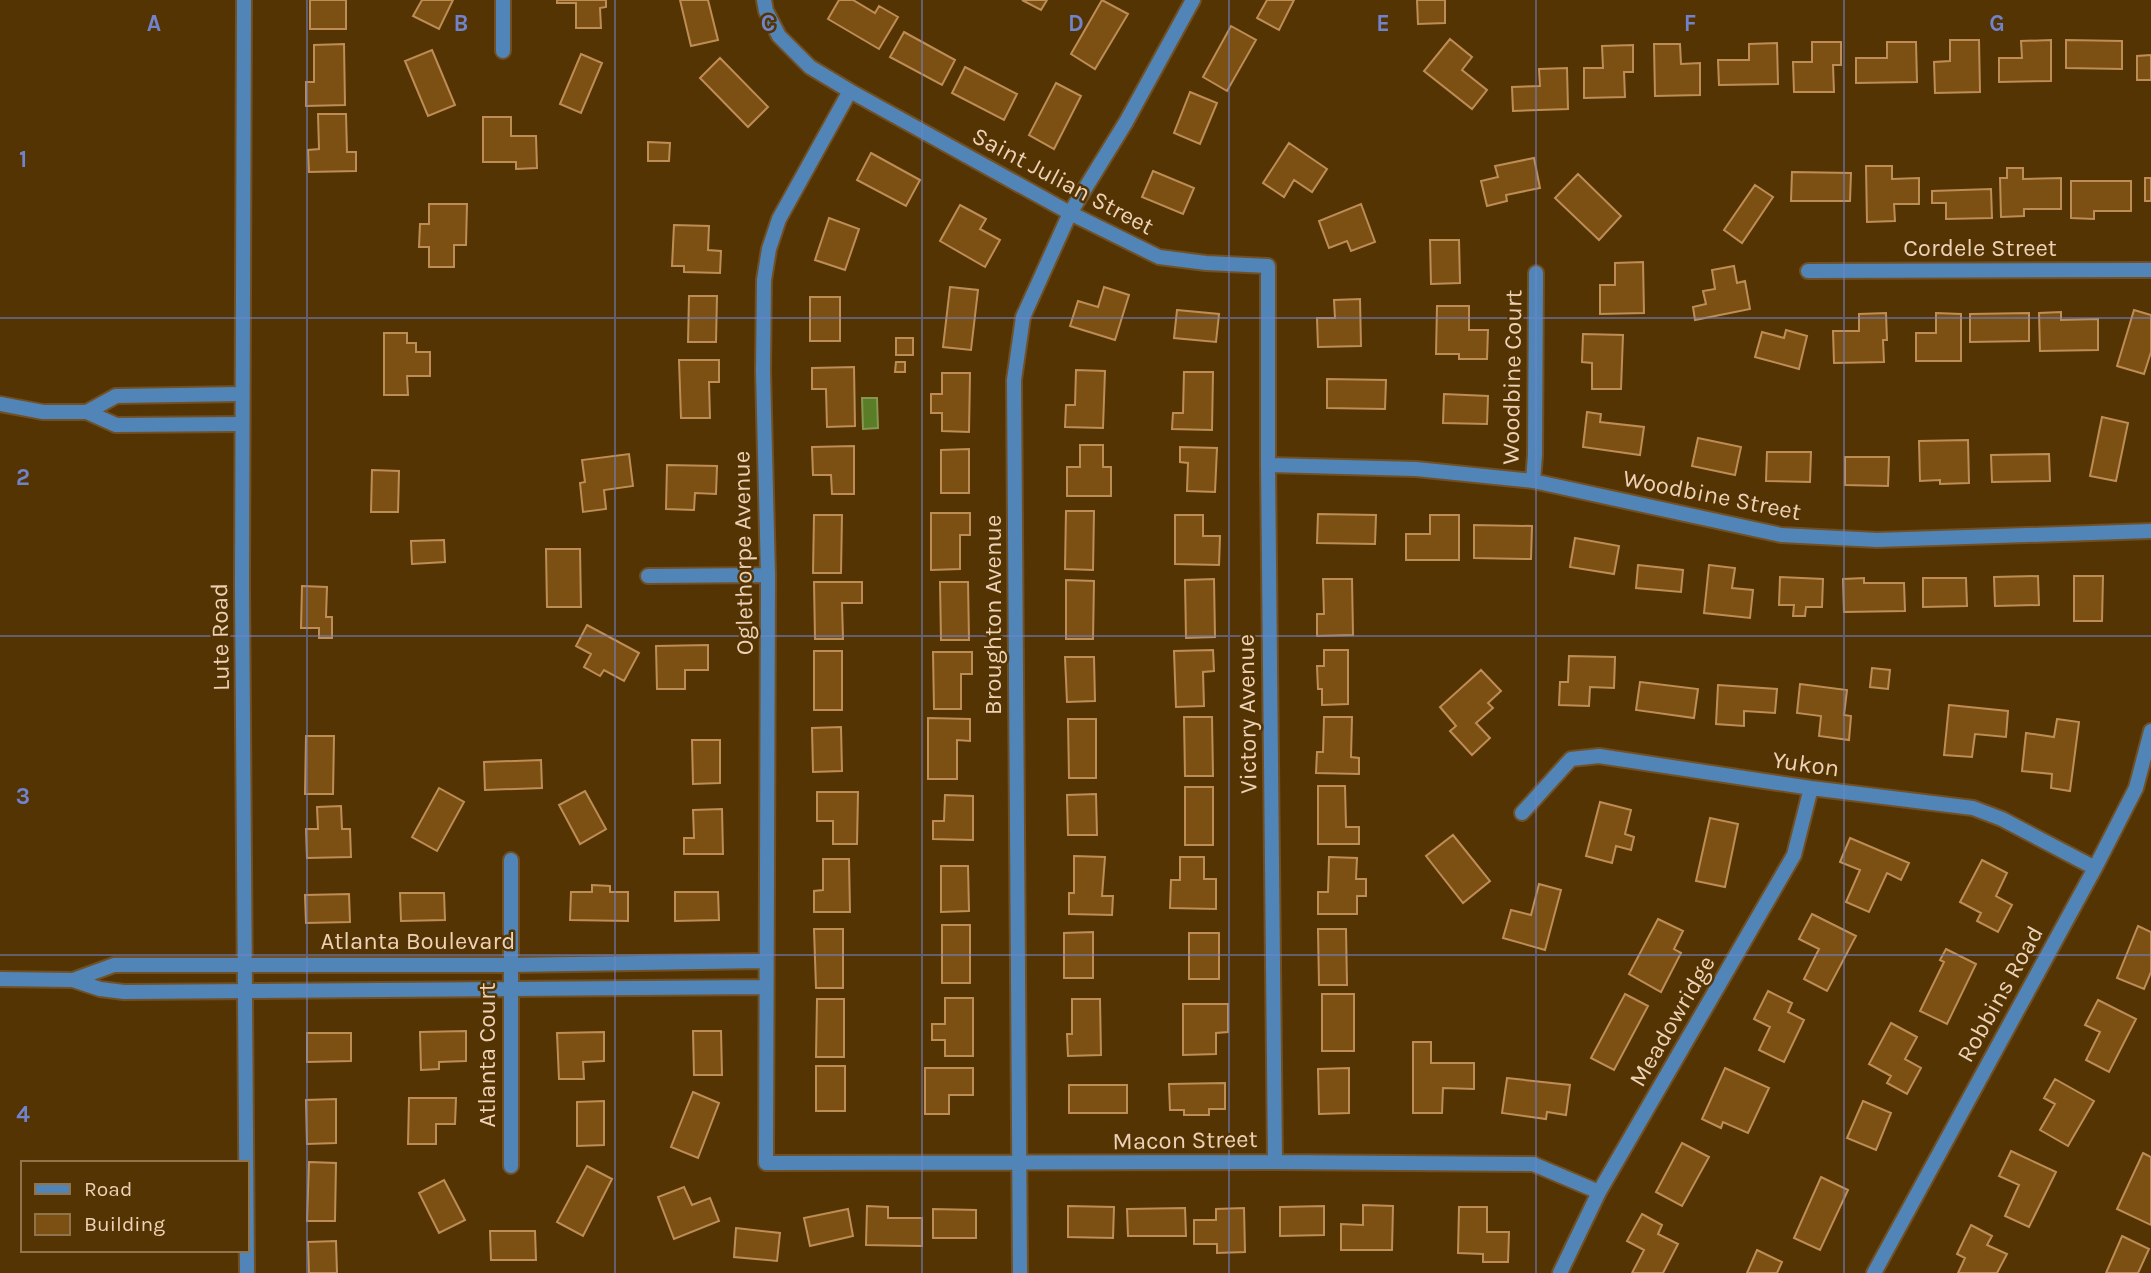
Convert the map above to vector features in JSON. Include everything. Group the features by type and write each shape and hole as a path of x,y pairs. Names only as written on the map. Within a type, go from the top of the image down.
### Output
{"street":[{"name":"Lute Road","path":"244,0 242,424 247,1161"},
{"path":"503,0 503,51"},
{"path":"764,0 766,11 779,37 810,67 850,91"},
{"name":"Broughton Avenue","path":"1020,1273 1014,380 1023,317 1070,213 1126,122 1193,0"},
{"name":"Saint Julian Street","path":"850,91 1070,213 1159,257 1206,263 1268,266"},
{"name":"Oglethorpe Avenue","path":"766,1163 768,575 763,371 764,280 769,249 785,208 850,91"},
{"name":"Victory Avenue","path":"1268,266 1275,1162"},
{"name":"Cordele Street","path":"1808,271 2151,270"},
{"name":"Woodbine Court","path":"1533,481 1536,273"},
{"path":"87,412 116,396 242,394"},
{"path":"0,404 43,412 87,412 116,425 242,424"},
{"name":"Woodbine Street","path":"1268,465 1416,469 1533,481 1782,536 1877,540 2151,531"},
{"path":"648,576 768,575"},
{"name":"Robbins Road","path":"1874,1273 2136,788 2151,731"},
{"name":"Yukon","path":"1522,813 1571,759 1599,756 1811,788 1973,808 2002,819 2095,868"},
{"name":"Meadowridge","path":"1560,1273 1599,1192 1794,855 1811,788"},
{"name":"Atlanta Court","path":"511,860 511,1166"},
{"name":"Atlanta Boulevard","path":"73,980 114,965 510,965 766,961"},
{"name":"Atlanta Boulevard","path":"0,979 73,980 100,989 124,992 766,987"},
{"name":"Macon Street","path":"766,1163 1533,1164 1599,1192"},
{"name":"Lute Road","path":"247,1252 247,1273"}],"shaded area":[{"path":"862,398 877,398 878,428 863,429"}],"building":[{"path":"310,0 346,0 346,29 310,29"},
{"path":"422,0 453,0 439,29 413,16"},
{"path":"557,0 606,0 606,7 600,8 601,28 576,28 576,3 557,3"},
{"path":"680,0 708,0 718,40 691,46"},
{"path":"839,0 853,0 875,13 879,6 898,17 879,49 828,19"},
{"path":"1022,0 1047,0 1041,10"},
{"path":"1102,0 1128,14 1095,69 1071,54"},
{"path":"1267,0 1294,0 1279,30 1257,18"},
{"path":"1417,0 1445,0 1445,23 1418,24"},
{"path":"1231,26 1256,40 1227,91 1203,77"},
{"path":"904,32 955,60 942,85 890,57"},
{"path":"1450,39 1472,57 1462,70 1487,90 1472,109 1424,71"},
{"path":"1950,40 1979,40 1980,92 1935,93 1934,62 1950,61"},
{"path":"2051,40 2051,81 1999,82 1999,58 2022,58 2021,41"},
{"path":"2066,40 2122,41 2122,69 2066,68"},
{"path":"1812,42 1841,42 1841,65 1833,65 1834,92 1794,92 1793,62 1812,62"},
{"path":"1887,42 1916,42 1917,82 1856,83 1856,58 1887,58"},
{"path":"1777,43 1778,84 1719,85 1718,60 1749,60 1749,44"},
{"path":"344,44 345,105 306,106 306,82 314,82 314,45"},
{"path":"1654,44 1680,44 1681,64 1700,63 1700,95 1655,96"},
{"path":"1633,45 1633,72 1624,72 1625,97 1584,98 1584,68 1603,68 1602,46"},
{"path":"432,50 455,105 428,116 405,61"},
{"path":"581,54 602,63 581,113 560,104"},
{"path":"2151,55 2151,80 2137,80 2137,56"},
{"path":"720,58 768,107 748,127 700,78"},
{"path":"965,67 1017,94 1004,120 952,93"},
{"path":"1567,68 1568,109 1513,111 1512,87 1540,86 1539,69"},
{"path":"1056,83 1081,96 1054,149 1029,135"},
{"path":"1190,92 1217,103 1200,144 1174,133"},
{"path":"318,114 346,114 347,152 356,152 356,171 309,172 308,150 319,149"},
{"path":"483,117 511,117 511,136 536,136 537,168 516,169 516,162 483,162"},
{"path":"648,142 670,143 669,161 648,161"},
{"path":"1289,143 1327,169 1312,192 1294,180 1284,197 1263,183"},
{"path":"871,153 920,180 906,206 857,180"},
{"path":"1534,158 1540,188 1506,195 1507,201 1487,206 1481,181 1498,177 1495,166"},
{"path":"1866,166 1892,166 1892,179 1919,178 1919,204 1894,204 1895,221 1867,222"},
{"path":"2007,168 2023,168 2023,179 2061,178 2061,209 2024,209 2024,216 2001,217 2000,178 2007,178"},
{"path":"1153,171 1194,188 1183,214 1142,197"},
{"path":"1792,172 1851,173 1850,201 1791,201"},
{"path":"1578,174 1621,216 1599,240 1555,198"},
{"path":"2145,178 2151,178 2151,201 2145,201"},
{"path":"2071,181 2131,181 2131,211 2094,211 2094,219 2071,218"},
{"path":"1755,185 1773,197 1742,243 1724,230"},
{"path":"1991,189 1992,218 1946,219 1946,203 1932,203 1932,191"},
{"path":"429,204 467,204 466,245 454,245 454,267 429,267 429,247 419,247 420,224 429,224"},
{"path":"1361,204 1375,242 1351,251 1347,241 1329,248 1319,221"},
{"path":"960,205 986,219 980,229 1000,240 985,267 940,241"},
{"path":"829,218 859,229 845,270 815,260"},
{"path":"674,225 709,226 708,250 721,251 720,273 684,272 684,266 672,266"},
{"path":"1430,240 1459,240 1460,283 1431,284"},
{"path":"1643,262 1644,313 1600,314 1600,285 1615,285 1615,263"},
{"path":"1734,266 1737,283 1745,281 1750,309 1695,320 1693,307 1706,304 1703,291 1715,289 1712,270"},
{"path":"950,287 978,290 971,350 943,347"},
{"path":"1104,287 1129,295 1115,340 1070,326 1078,301 1098,307"},
{"path":"689,296 717,296 716,342 688,342"},
{"path":"810,297 840,297 840,341 810,341"},
{"path":"1360,299 1361,346 1318,347 1317,318 1335,318 1334,300"},
{"path":"1437,306 1469,306 1469,330 1488,330 1487,359 1459,359 1459,354 1436,354"},
{"path":"1177,310 1219,314 1216,342 1174,338"},
{"path":"2134,310 2151,315 2151,352 2144,374 2117,366"},
{"path":"2061,312 2061,320 2098,319 2098,350 2040,351 2039,313"},
{"path":"1886,313 1887,340 1883,340 1884,362 1834,363 1833,331 1859,331 1859,314"},
{"path":"1936,313 1961,314 1961,361 1916,361 1916,333 1936,333"},
{"path":"2029,313 2029,341 1970,342 1970,314"},
{"path":"1786,330 1807,336 1799,369 1755,357 1762,332 1784,338"},
{"path":"384,333 407,333 407,343 416,343 416,352 430,352 430,376 407,376 408,395 384,395"},
{"path":"1583,334 1623,335 1621,389 1592,389 1592,363 1582,362"},
{"path":"896,338 913,338 913,355 896,355"},
{"path":"679,360 719,360 719,382 709,382 710,418 681,418"},
{"path":"896,362 905,362 905,372 895,372"},
{"path":"854,367 855,426 827,427 826,389 812,389 812,368"},
{"path":"1076,370 1105,371 1103,428 1065,427 1066,405 1075,405"},
{"path":"1184,372 1213,372 1212,430 1172,429 1173,413 1183,413"},
{"path":"942,373 970,373 969,432 942,431 942,413 931,413 931,394 942,394"},
{"path":"1327,379 1386,380 1385,409 1327,408"},
{"path":"1444,394 1488,396 1487,424 1443,423"},
{"path":"1587,412 1601,414 1600,422 1644,427 1640,455 1583,447"},
{"path":"2102,417 2128,423 2116,481 2090,476"},
{"path":"1698,438 1741,447 1735,475 1692,466"},
{"path":"1968,440 1969,483 1940,484 1940,480 1920,481 1919,441"},
{"path":"1080,445 1103,445 1103,467 1111,467 1111,496 1067,496 1067,467 1080,467"},
{"path":"854,446 854,494 832,494 831,475 813,475 812,447"},
{"path":"1180,447 1217,448 1215,492 1187,491 1188,463 1180,462"},
{"path":"969,449 969,493 941,493 941,450"},
{"path":"1767,452 1811,452 1810,482 1766,481"},
{"path":"629,454 633,486 604,490 606,509 583,512 580,483 585,482 582,460"},
{"path":"2049,454 2050,481 1992,482 1991,455"},
{"path":"1845,457 1889,457 1888,486 1845,485"},
{"path":"667,465 717,466 716,494 695,493 694,510 666,509"},
{"path":"372,470 399,471 398,512 371,512"},
{"path":"1066,511 1094,511 1093,570 1065,569"},
{"path":"931,513 970,513 970,535 960,535 960,569 931,570"},
{"path":"1318,514 1376,515 1375,544 1317,543"},
{"path":"814,515 842,515 841,573 813,573"},
{"path":"1175,515 1203,515 1203,536 1220,536 1219,565 1175,564"},
{"path":"1430,515 1459,515 1459,560 1406,560 1406,534 1430,534"},
{"path":"1474,525 1532,526 1531,559 1474,558"},
{"path":"1575,538 1619,546 1614,574 1570,567"},
{"path":"444,540 445,562 412,564 411,541"},
{"path":"546,549 580,549 581,607 547,607"},
{"path":"1638,565 1683,570 1681,592 1636,588"},
{"path":"1709,565 1735,568 1732,588 1753,590 1750,618 1704,613"},
{"path":"2038,576 2039,605 1995,606 1994,577"},
{"path":"2074,576 2103,576 2102,621 2074,621"},
{"path":"1780,577 1823,579 1822,607 1806,607 1805,616 1793,616 1794,605 1779,605"},
{"path":"1864,578 1864,583 1904,583 1905,611 1844,612 1843,579"},
{"path":"1923,578 1966,578 1967,606 1923,607"},
{"path":"1214,579 1215,637 1186,638 1185,580"},
{"path":"1323,579 1352,579 1353,635 1317,636 1317,614 1324,614"},
{"path":"1066,580 1094,581 1093,639 1066,639"},
{"path":"814,582 862,582 862,603 842,603 843,639 815,639"},
{"path":"940,582 968,582 969,640 941,640"},
{"path":"302,586 327,587 326,617 332,617 332,638 319,638 319,628 301,628"},
{"path":"587,625 639,653 624,681 604,670 600,676 584,667 591,654 576,646"},
{"path":"708,645 708,670 685,670 685,689 657,689 656,646"},
{"path":"1213,650 1214,671 1203,672 1204,706 1176,707 1174,651"},
{"path":"1324,650 1348,650 1348,704 1322,705 1317,666 1324,666"},
{"path":"814,651 842,651 842,710 814,710"},
{"path":"933,652 972,652 972,674 961,674 961,709 934,709"},
{"path":"1569,656 1615,657 1614,688 1590,687 1589,706 1559,705 1560,682 1568,682"},
{"path":"1065,657 1094,657 1095,701 1067,702"},
{"path":"1872,668 1890,670 1888,689 1870,687"},
{"path":"1481,670 1501,691 1488,703 1493,708 1476,723 1490,738 1472,755 1450,731 1456,726 1440,707"},
{"path":"1640,682 1698,689 1694,718 1636,710"},
{"path":"1800,684 1847,690 1844,715 1851,716 1849,740 1819,736 1821,716 1797,713"},
{"path":"1718,685 1777,689 1775,713 1744,711 1744,726 1716,724"},
{"path":"1949,705 2008,711 2006,737 1975,734 1972,757 1944,755"},
{"path":"1184,717 1212,717 1213,776 1185,776"},
{"path":"1324,717 1352,717 1351,757 1359,758 1359,774 1316,773 1317,752 1323,752"},
{"path":"928,718 970,719 970,741 957,740 957,779 928,779"},
{"path":"1068,719 1096,719 1096,778 1069,778"},
{"path":"2057,719 2079,722 2070,791 2051,788 2052,774 2022,771 2026,733 2054,737"},
{"path":"841,727 842,771 813,772 812,728"},
{"path":"306,736 334,736 333,794 305,794"},
{"path":"692,740 720,740 720,783 693,784"},
{"path":"541,760 542,788 485,790 484,762"},
{"path":"1318,786 1345,786 1346,827 1359,827 1359,844 1318,844"},
{"path":"1185,787 1213,787 1213,845 1185,845"},
{"path":"439,788 464,802 437,851 412,837"},
{"path":"585,791 606,829 580,844 559,805"},
{"path":"817,792 858,792 857,844 833,844 833,821 817,821"},
{"path":"1096,794 1097,835 1068,835 1067,795"},
{"path":"945,795 973,796 973,840 933,839 933,821 944,821"},
{"path":"1600,802 1631,810 1625,834 1634,837 1631,850 1616,846 1612,863 1586,856"},
{"path":"341,806 342,829 350,829 351,857 307,858 306,829 318,829 317,807"},
{"path":"722,809 723,854 684,854 684,838 694,838 693,810"},
{"path":"1710,818 1738,824 1725,887 1696,881"},
{"path":"1453,835 1490,881 1463,903 1426,856"},
{"path":"1850,838 1909,863 1901,880 1887,873 1869,912 1846,902 1860,870 1840,862"},
{"path":"1074,856 1105,857 1102,896 1113,896 1112,915 1069,914 1069,893 1074,893"},
{"path":"1180,857 1204,857 1204,879 1216,879 1216,909 1170,908 1171,880 1180,880"},
{"path":"1329,857 1357,858 1356,879 1366,879 1366,896 1357,896 1357,914 1318,914 1318,892 1328,892"},
{"path":"823,859 849,859 850,912 814,912 814,891 823,890"},
{"path":"1982,860 2007,873 1996,896 2012,905 1998,932 1977,921 1981,913 1960,902"},
{"path":"941,866 968,866 969,911 941,912"},
{"path":"1539,884 1561,890 1545,950 1503,938 1511,910 1531,915"},
{"path":"592,885 610,886 610,892 628,892 628,921 570,920 571,892 592,892"},
{"path":"675,892 718,892 719,920 675,921"},
{"path":"400,893 444,893 445,920 401,921"},
{"path":"349,894 350,922 306,923 305,895"},
{"path":"1812,914 1856,936 1827,991 1804,979 1819,949 1799,939"},
{"path":"1658,919 1683,931 1674,949 1681,953 1661,992 1629,974"},
{"path":"942,925 970,925 970,983 942,983"},
{"path":"2138,926 2151,932 2151,972 2144,989 2117,978"},
{"path":"814,929 843,929 843,988 816,988"},
{"path":"1318,929 1346,929 1347,985 1319,985"},
{"path":"1093,932 1093,978 1064,978 1064,933"},
{"path":"1189,933 1219,933 1219,979 1189,979"},
{"path":"1946,949 1976,964 1947,1024 1920,1011 1944,962 1940,960"},
{"path":"1768,991 1792,1003 1788,1012 1804,1020 1784,1062 1759,1050 1770,1027 1754,1019"},
{"path":"1322,994 1354,994 1354,1051 1322,1051"},
{"path":"1625,994 1648,1006 1614,1070 1591,1058"},
{"path":"945,998 973,998 973,1056 945,1056 945,1040 932,1040 932,1024 945,1024"},
{"path":"817,999 844,999 844,1057 816,1057"},
{"path":"1072,999 1100,999 1101,1055 1068,1056 1067,1034 1072,1034"},
{"path":"2098,1000 2136,1019 2109,1072 2086,1060 2100,1032 2085,1025"},
{"path":"1183,1004 1228,1004 1228,1032 1216,1033 1216,1054 1183,1055"},
{"path":"1891,1023 1917,1037 1905,1059 1921,1068 1907,1094 1887,1083 1891,1076 1869,1064"},
{"path":"466,1031 466,1061 439,1062 439,1069 421,1070 420,1032"},
{"path":"693,1031 721,1031 722,1075 694,1075"},
{"path":"604,1032 604,1061 583,1062 584,1079 559,1079 557,1033"},
{"path":"307,1033 351,1033 351,1061 307,1062"},
{"path":"1413,1042 1431,1042 1431,1063 1474,1063 1474,1089 1443,1088 1442,1113 1413,1113"},
{"path":"816,1066 845,1066 845,1111 816,1111"},
{"path":"925,1068 973,1068 973,1095 949,1095 949,1114 925,1114"},
{"path":"1349,1068 1349,1113 1319,1114 1318,1069"},
{"path":"1725,1068 1769,1088 1748,1133 1723,1122 1721,1128 1702,1119"},
{"path":"1507,1078 1570,1085 1566,1115 1547,1112 1546,1119 1502,1113"},
{"path":"2055,1079 2094,1101 2068,1146 2040,1130 2055,1104 2044,1098"},
{"path":"1225,1083 1225,1109 1209,1109 1209,1115 1184,1115 1184,1110 1170,1110 1169,1084"},
{"path":"1069,1085 1127,1085 1127,1113 1069,1113"},
{"path":"693,1092 719,1103 698,1158 671,1147"},
{"path":"409,1098 456,1098 455,1124 436,1124 436,1144 408,1144"},
{"path":"336,1099 336,1143 307,1144 306,1100"},
{"path":"604,1101 604,1145 577,1146 577,1102"},
{"path":"1863,1101 1891,1113 1876,1150 1847,1138"},
{"path":"1682,1143 1709,1157 1682,1206 1656,1192"},
{"path":"2011,1151 2056,1172 2029,1227 2005,1216 2019,1185 1999,1176"},
{"path":"2143,1153 2151,1157 2151,1225 2117,1209"},
{"path":"309,1162 336,1163 335,1221 307,1221"},
{"path":"587,1166 612,1179 583,1236 557,1222"},
{"path":"1821,1177 1848,1190 1820,1250 1794,1238"},
{"path":"444,1180 465,1220 439,1233 419,1193"},
{"path":"684,1187 692,1205 710,1198 719,1221 674,1239 658,1197"},
{"path":"1363,1205 1393,1206 1392,1250 1341,1250 1341,1224 1363,1225"},
{"path":"867,1206 888,1207 888,1218 922,1218 922,1246 866,1245"},
{"path":"1068,1206 1114,1207 1113,1238 1068,1237"},
{"path":"1324,1206 1324,1235 1280,1236 1280,1207"},
{"path":"1459,1207 1487,1207 1487,1232 1509,1232 1508,1262 1483,1262 1483,1254 1458,1253"},
{"path":"1185,1208 1186,1236 1128,1236 1127,1209"},
{"path":"1244,1208 1245,1252 1217,1253 1217,1244 1194,1244 1194,1220 1216,1220 1216,1209"},
{"path":"848,1209 853,1236 810,1246 804,1218"},
{"path":"933,1209 976,1210 976,1238 933,1238"},
{"path":"1642,1214 1662,1225 1658,1234 1678,1244 1663,1273 1632,1273 1644,1250 1627,1241"},
{"path":"1971,1225 1992,1236 1987,1245 2007,1254 1997,1273 1958,1273 1965,1258 1957,1254"},
{"path":"736,1228 780,1233 777,1261 734,1257"},
{"path":"490,1231 535,1231 536,1260 491,1260"},
{"path":"2122,1236 2149,1249 2138,1273 2106,1273"},
{"path":"336,1241 337,1273 309,1273 308,1242"},
{"path":"1757,1250 1782,1262 1777,1273 1747,1273"}]}
